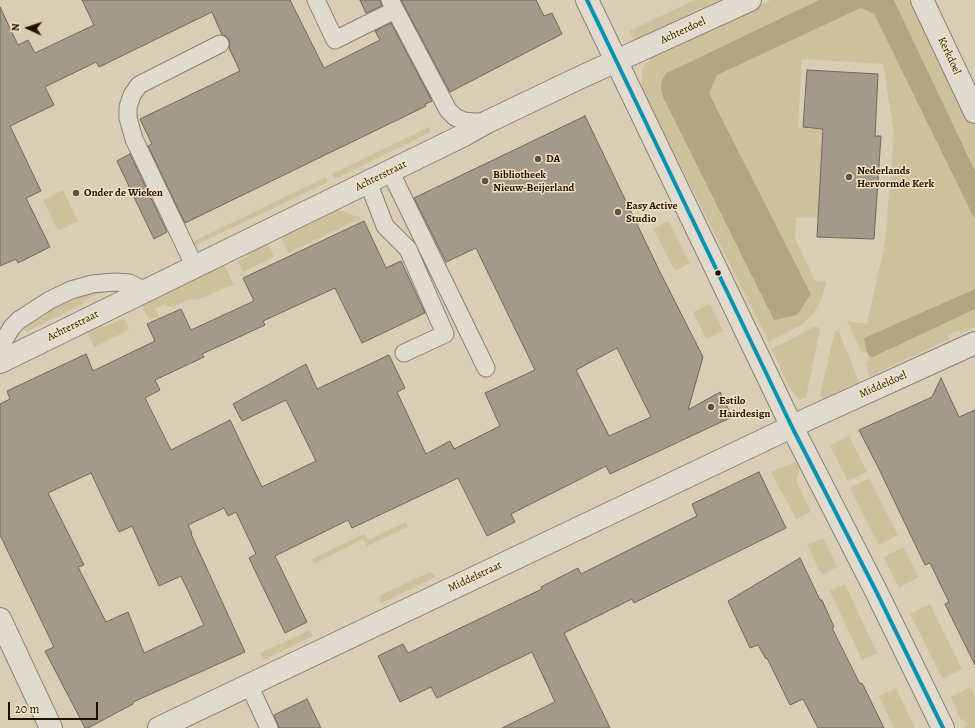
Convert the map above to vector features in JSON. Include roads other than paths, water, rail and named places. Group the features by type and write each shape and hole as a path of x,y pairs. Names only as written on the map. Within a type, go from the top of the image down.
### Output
{"street":[{"path":"587,0 792,427 876,591 943,728"},
{"name":"Achterdoel","path":"616,61 750,0"},
{"name":"Kerkdoel","path":"922,0 975,112"},
{"name":"Achterstraat","path":"0,362 464,135 487,122 616,61"},
{"name":"Middeldoel","path":"792,427 975,343"},
{"name":"Middelstraat","path":"159,728 792,427"},
{"path":"0,619 51,728"}],"lane":[{"path":"316,0 335,40 393,5 448,110 455,117 464,120 487,122"},
{"path":"195,266 134,139 128,118 128,107 132,95 139,85 220,44"},
{"path":"390,171 486,368"},
{"path":"368,182 385,226 408,248 445,334 404,353"},
{"path":"0,358 3,342 12,327 19,320 50,300 92,284 115,282 130,283 146,291"},
{"path":"249,685 269,728"}],"place":[{"name":"DA","path":"538,159"},
{"name":"Nederlands Hervormde Kerk","path":"849,177"},
{"name":"Bibliotheek Nieuw-Beijerland","path":"485,181"},
{"name":"Onder de Wieken","path":"76,193"},
{"name":"Easy Active Studio","path":"618,212"},
{"name":"Estilo Hairdesign","path":"711,407"}]}
